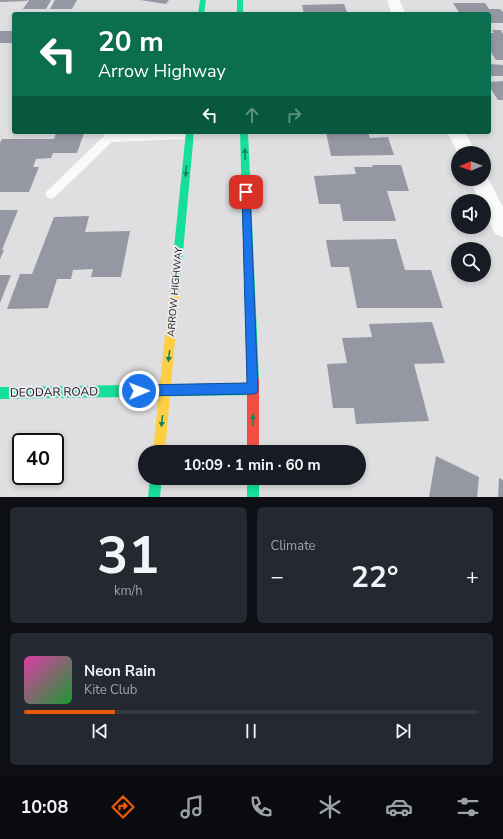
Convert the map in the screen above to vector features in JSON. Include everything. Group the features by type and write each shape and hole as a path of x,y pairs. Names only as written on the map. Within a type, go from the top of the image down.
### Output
{"main road":[{"path":"201,12 203,0"},
{"path":"240,0 240,12"},
{"name":"ARROW HIGHWAY","path":"160,445 190,134"},
{"path":"244,134 253,389 253,445"},
{"name":"DEODAR ROAD","path":"0,393 253,389"},
{"path":"154,497 155,485"},
{"path":"253,485 253,497"}],"street":[{"path":"392,0 398,12"},
{"path":"457,134 463,146"},
{"path":"482,186 503,228"}],"lane":[{"path":"51,194 110,135 190,134"}],"building":[{"path":"0,0 27,0 27,1 0,2"},
{"path":"29,0 51,0 46,9 23,9"},
{"path":"55,0 77,0 72,9 50,9"},
{"path":"140,0 169,0 166,4"},
{"path":"453,3 485,3 489,9 500,9 503,12 503,23 491,23 491,12 459,12"},
{"path":"344,4 347,12 304,12 302,5"},
{"path":"492,30 501,30 503,34 503,60 496,60 491,52 491,33 494,33"},
{"path":"0,31 12,31 12,43 0,43"},
{"path":"491,64 503,65 503,76 491,76"},
{"path":"503,81 503,100 498,100 491,89 491,82"},
{"path":"56,134 84,134 77,153 53,153 51,158 36,159 33,167 39,167 29,192 0,192 0,143 2,139 54,139"},
{"path":"326,134 369,134 370,138 388,137 394,155 331,156"},
{"path":"372,165 401,165 409,191 387,191 396,221 343,221 340,204 319,204 314,176 356,174 354,167 373,167"},
{"path":"0,210 18,210 2,250 4,250 0,259"},
{"path":"89,216 85,232 130,231 121,277 91,277 93,269 73,270 71,279 57,279 48,308 7,309 20,274 32,274 54,217"},
{"path":"396,239 405,270 431,270 443,308 357,308 349,267 331,267 326,240"},
{"path":"0,275 11,275 0,303"},
{"path":"432,322 445,363 414,364 429,421 356,424 354,408 333,408 327,364 347,363 342,338 372,337 369,324"},
{"path":"436,456 479,477 477,497 429,497"},
{"path":"499,478 503,480 503,497 498,497"}],"traffic: fast":[{"path":"201,12 203,0"},
{"path":"240,0 240,12"},
{"path":"174,296 190,134"},
{"path":"244,134 253,379"},
{"path":"165,390 253,389"},
{"path":"0,393 165,390"},
{"path":"154,497 155,485"},
{"path":"253,485 253,497"}],"traffic: slow":[{"path":"160,445 174,296"}],"traffic: jam":[{"path":"253,379 253,445"}],"route":[{"path":"139,391 253,389 246,192"}]}
